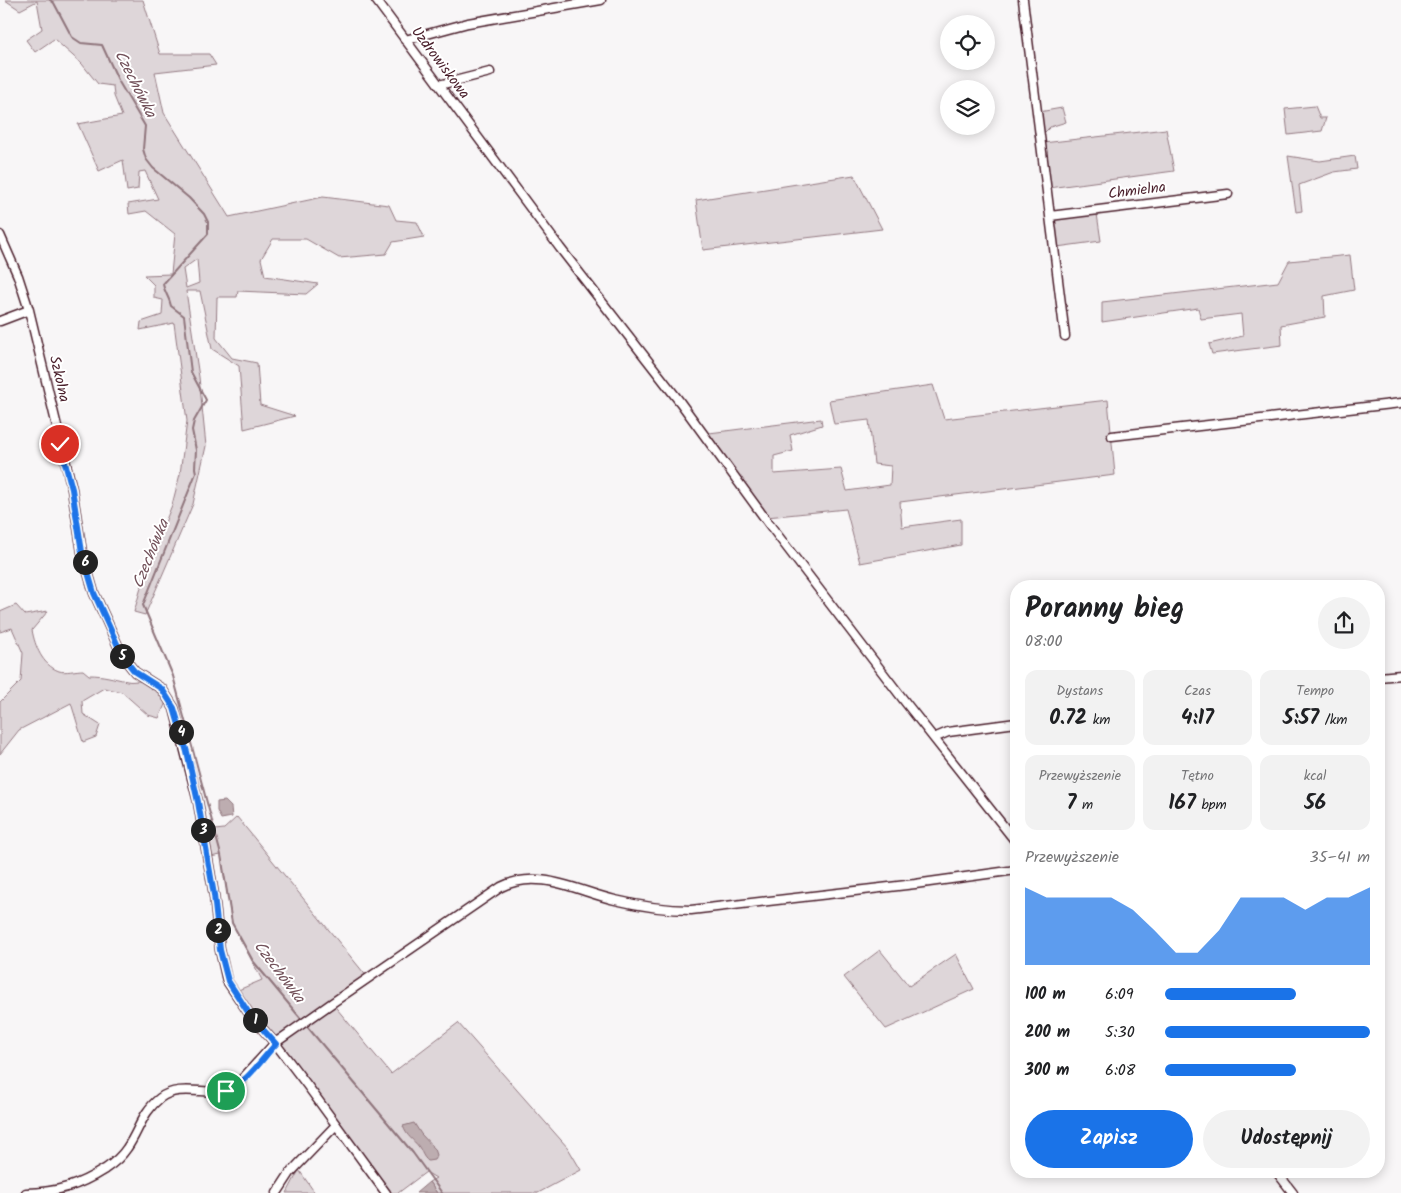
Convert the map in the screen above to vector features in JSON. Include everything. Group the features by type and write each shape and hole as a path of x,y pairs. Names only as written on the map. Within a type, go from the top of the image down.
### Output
{"street":[{"name":"Uzdrowiskowa","path":"376,0 560,248 680,402 769,524 1010,834"},
{"path":"405,40 468,23 601,0"},
{"path":"1023,0 1065,336"},
{"path":"439,85 490,72"},
{"name":"Chmielna","path":"1050,216 1228,194"},
{"name":"Szkolna","path":"0,236 18,276 29,310 72,489 82,552 94,593 123,657 135,672 162,689 174,708 196,794 214,895 220,950 228,981 250,1015 276,1044 386,1193"},
{"path":"0,321 29,310"},
{"path":"1112,436 1401,402"},
{"path":"1385,677 1401,674"},
{"path":"934,738 948,732 1010,724"},
{"path":"26,1193 72,1187 118,1160 149,1110 161,1098 175,1092 188,1090 216,1092 234,1088 276,1044 332,1003 501,887 519,880 540,880 569,885 613,900 637,905 673,910 691,910 1010,871"},
{"path":"277,1193 290,1172 336,1125"},
{"path":"1281,1178 1293,1193"}],"shaded area":[{"path":"5,0 143,0 160,54 209,54 216,65 155,72 164,113 229,217 323,197 389,205 396,220 417,222 424,237 393,242 386,254 339,258 306,239 273,239 261,259 265,276 318,284 306,294 238,291 237,297 217,297 216,338 232,358 257,363 260,405 295,416 244,429 239,366 212,349 200,291 186,291 199,377 206,446 193,504 145,615 134,612 147,567 172,505 180,474 187,421 174,323 140,330 141,322 162,315 163,300 154,298 154,285 144,275 171,274 175,234 146,211 129,214 128,204 158,199 145,171 139,172 138,189 127,191 123,160 99,171 78,124 122,116 114,96 113,86 98,84 82,64 54,39 35,52 26,40 42,29 37,1 20,10","holes":["197,259 199,283 186,288 183,269"]},
{"path":"1315,106 1320,118 1326,118 1322,131 1288,135 1285,109"},
{"path":"1062,108 1066,122 1050,127 1042,135 1039,112"},
{"path":"1166,129 1174,171 1049,188 1043,143"},
{"path":"1288,156 1320,161 1355,156 1357,169 1334,172 1299,185 1302,211 1296,212"},
{"path":"854,175 882,229 703,250 696,200"},
{"path":"1097,214 1101,241 1057,247 1053,219"},
{"path":"1350,255 1354,290 1324,296 1325,317 1281,325 1282,345 1212,354 1209,344 1243,336 1241,314 1201,319 1198,308 1102,322 1102,302 1278,282 1289,261"},
{"path":"933,385 944,419 1108,400 1115,475 900,502 902,527 961,519 961,545 860,563 846,509 767,517 709,433 821,419 822,425 790,435 793,451 774,456 774,474 841,469 847,491 890,485 891,466 874,464 869,420 834,424 829,400"},
{"path":"16,605 25,615 48,611 32,630 40,654 53,668 61,672 83,670 89,675 128,681 143,681 158,690 167,700 159,718 148,715 122,692 104,688 82,701 83,714 100,725 96,737 83,742 71,703 19,730 0,754 0,702 21,681 23,653 12,628 0,632 0,612"},
{"path":"225,801 231,807 232,817 221,819 217,811 217,802"},
{"path":"237,817 368,978 332,1003 391,1074 458,1023 568,1148 581,1170 538,1193 437,1193 429,1182 436,1178 426,1172 398,1193 387,1193 236,991 262,980 232,923 221,855 210,857 206,831 224,829"},
{"path":"880,950 909,986 956,954 974,989 886,1029 844,977"},
{"path":"414,1123 435,1149 437,1155 434,1160 428,1161 426,1159 403,1126"},
{"path":"299,1170 315,1193 287,1193"},
{"path":"429,1182 437,1193 416,1193"}],"waterway":[{"name":"Czechówka","path":"50,0 54,3 72,37 81,43 102,45 119,82 145,126 143,149 146,159 153,168 189,198 204,214 208,222 208,234 163,284 171,306 184,316 191,372 206,400 194,421 192,430 196,450 196,473 143,605 173,676 221,855 232,923 253,961 302,1020"},
{"name":"Czechówka","path":"305,1024 413,1153 442,1193"}],"route":[{"path":"60,444 72,489 82,552 94,593 128,665 142,678 162,689 174,708 187,752 198,802 214,895 224,970 233,992 250,1015 276,1044 244,1079 234,1088 226,1091"}]}
